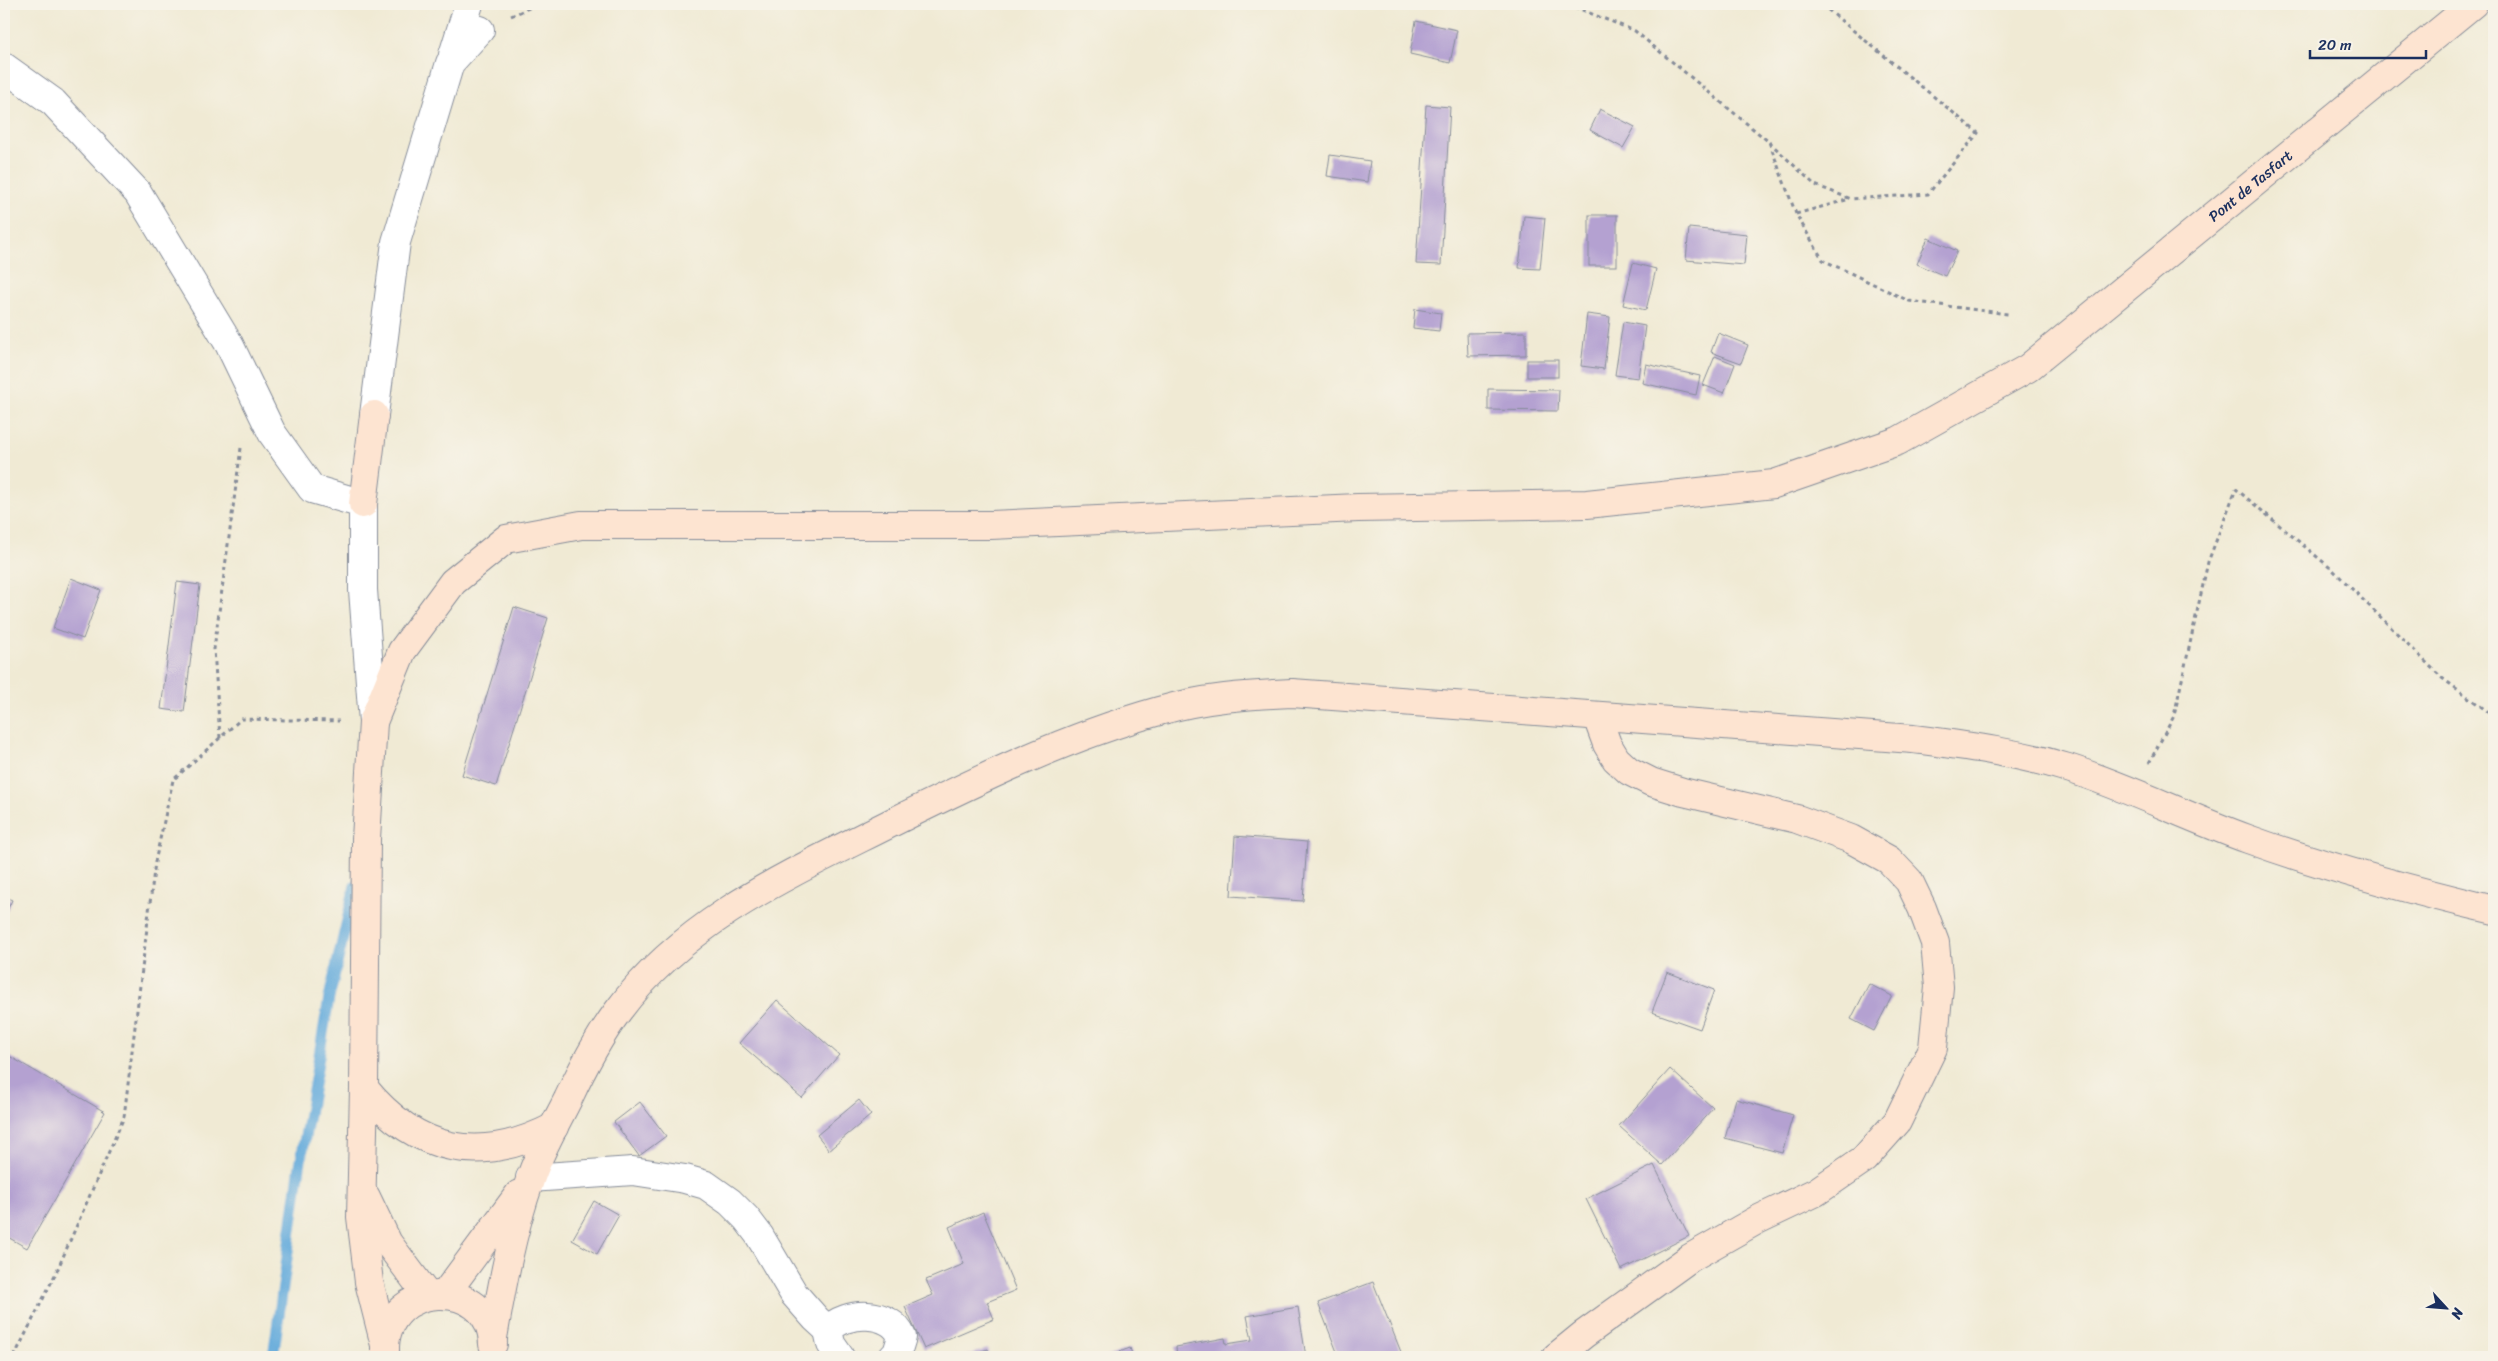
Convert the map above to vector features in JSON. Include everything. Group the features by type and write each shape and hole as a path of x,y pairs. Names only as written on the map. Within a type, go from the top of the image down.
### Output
{"street":[{"path":"373,722 363,590 363,504 396,242 469,4"},
{"name":"Pont de Tasfart","path":"385,1351 369,1282 361,1217 360,1185 364,1088 366,839 373,722 402,651 453,582 506,539 581,525 991,525 1358,508 1588,504 1774,484 1898,441 2028,368 2473,4"},
{"path":"450,63 480,30"},
{"path":"4,67 53,102 138,193 229,344 272,433 312,489 363,504"},
{"path":"493,1348 508,1257 530,1178 592,1051 617,1012 647,976 680,944 717,916 817,860 984,777 1096,730 1162,710 1231,696 1292,693 1913,739 1996,749 2068,768 2246,838 2318,862 2424,893 2494,910"},
{"path":"1556,1357 1582,1335 1690,1258 1757,1220 1816,1192 1864,1159 1897,1122 1933,1048 1940,987 1935,943 1922,908 1909,881 1889,860 1851,839 1797,819 1683,792 1651,782 1629,771 1616,759 1607,744 1597,717"},
{"path":"364,1088 382,1109 402,1126 425,1138 451,1146 477,1149 504,1147 530,1139 554,1127"},
{"path":"385,1351 394,1319 402,1308 436,1294 530,1178 633,1171 685,1179 706,1185 730,1202 759,1235 794,1294 828,1330 831,1344 840,1357"},
{"path":"360,1185 388,1243 436,1294 462,1299 476,1308 488,1322 493,1348"},
{"path":"828,1330 840,1320 848,1318 873,1317 887,1320 892,1323 902,1337 894,1357"}],"path":[{"path":"1566,4 1635,30 1769,142 1816,185 1851,199"},
{"path":"1796,214 1851,199 1928,194 1978,133 1821,4"},
{"path":"1769,142 1796,214 1822,260 1910,301 2008,314"},
{"path":"220,738 214,649 242,444"},
{"path":"2133,792 2174,716 2208,562 2236,489 2334,571 2442,678 2494,716"},
{"path":"14,1357 56,1273 124,1117 155,862 173,780 241,719 373,722"}],"building":[{"path":"1416,21 1457,30 1450,63 1410,54"},
{"path":"1426,105 1450,107 1441,265 1416,264"},
{"path":"1600,109 1635,127 1623,148 1590,130"},
{"path":"1330,155 1370,161 1367,182 1327,176"},
{"path":"1589,215 1617,215 1617,266 1589,266"},
{"path":"1524,216 1545,218 1540,269 1519,268"},
{"path":"1689,228 1747,234 1744,265 1686,260"},
{"path":"1928,238 1957,251 1945,276 1917,264"},
{"path":"1633,263 1656,269 1646,310 1623,305"},
{"path":"1415,309 1441,313 1439,331 1413,328"},
{"path":"1587,314 1610,317 1604,369 1581,366"},
{"path":"1623,322 1645,326 1638,378 1615,375"},
{"path":"1526,332 1526,355 1468,356 1467,333"},
{"path":"1718,333 1748,345 1741,363 1711,352"},
{"path":"1715,356 1735,364 1724,393 1703,385"},
{"path":"1527,360 1558,360 1558,377 1527,377"},
{"path":"1646,364 1700,376 1696,395 1642,383"},
{"path":"1488,389 1559,390 1558,411 1488,410"},
{"path":"71,578 101,590 83,639 53,628"},
{"path":"177,582 200,585 184,712 161,709"},
{"path":"514,607 548,618 496,786 462,775"},
{"path":"1235,836 1307,842 1303,901 1231,896"},
{"path":"4,896 12,900 4,917"},
{"path":"1667,972 1714,990 1700,1029 1652,1012"},
{"path":"1869,984 1892,996 1874,1031 1851,1019"},
{"path":"777,1000 839,1055 802,1098 739,1043"},
{"path":"4,1053 105,1112 27,1248 4,1235"},
{"path":"1670,1069 1713,1108 1662,1165 1619,1126"},
{"path":"1736,1099 1793,1115 1782,1153 1725,1138"},
{"path":"859,1100 871,1115 829,1150 817,1135"},
{"path":"640,1102 666,1136 639,1156 614,1122"},
{"path":"1654,1165 1689,1236 1621,1270 1586,1199"},
{"path":"594,1201 619,1215 597,1254 572,1240"},
{"path":"983,1212 1016,1290 987,1302 994,1319 924,1349 905,1307 933,1295 926,1280 964,1264 949,1227"},
{"path":"1373,1282 1403,1357 1339,1357 1318,1303"},
{"path":"1298,1307 1306,1357 1177,1357 1176,1347 1225,1338 1226,1344 1252,1340 1247,1316"},
{"path":"1130,1348 1133,1357 1106,1357"},
{"path":"988,1349 990,1357 961,1357"}],"waterway":[{"path":"273,1357 300,1166 329,998 355,886"}]}
